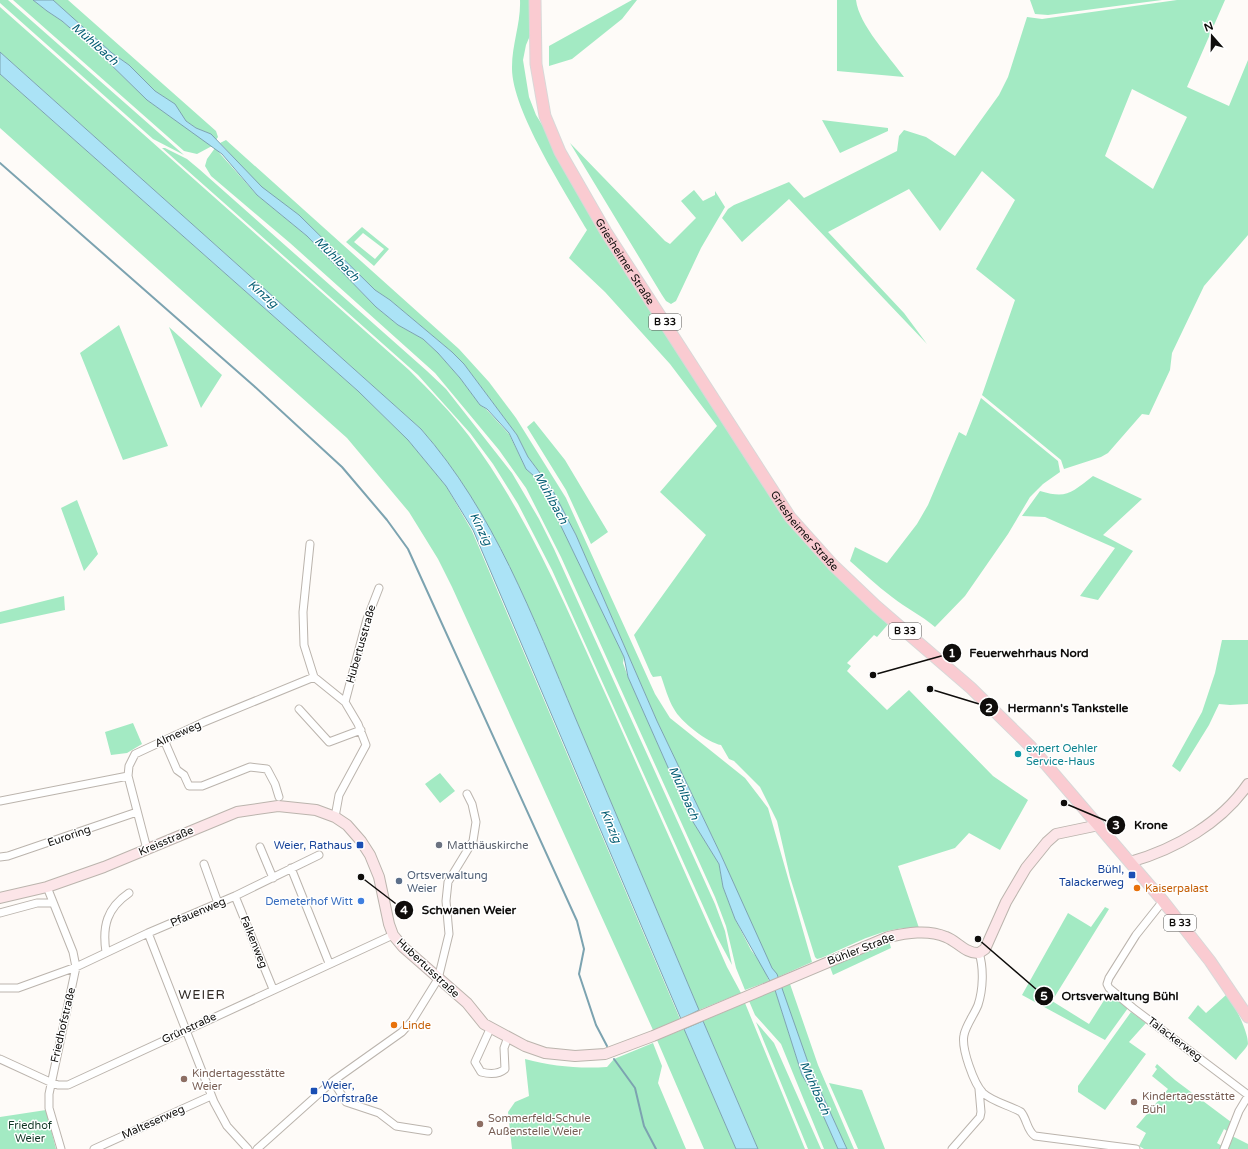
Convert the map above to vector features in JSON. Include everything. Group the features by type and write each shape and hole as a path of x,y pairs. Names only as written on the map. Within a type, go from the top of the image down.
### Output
{"main road":[{"name":"Griesheimer Straße","path":"535,0 536,64 545,116 560,152 606,232 790,517 833,565 876,606 1007,722 1099,825"},
{"name":"B 33","path":"1099,825 1163,901 1210,961 1248,1017"}],"street":[{"path":"310,544 303,612 304,645 314,677"},
{"name":"Hubertusstraße","path":"345,702 367,619 379,588"},
{"name":"Hubertusstraße","path":"314,677 345,702 361,730 366,745 339,795 335,817 353,831 370,856 379,876 389,924 393,935 403,947 467,1003 484,1024 508,1037 545,1053 575,1056 605,1054 745,998"},
{"name":"Almeweg","path":"128,776 129,766 135,754 164,740 314,677"},
{"path":"299,709 329,742 361,730"},
{"path":"164,740 177,770 184,774 189,786 202,786 250,767 267,769 275,784 279,798"},
{"path":"0,800 128,776 147,849"},
{"path":"1130,862 1176,844 1214,820 1238,798 1248,784"},
{"path":"257,1149 333,1081 402,1032 412,1021 438,979 449,934 446,901 448,882 473,841 476,822 472,804 467,794"},
{"name":"Kreisstraße","path":"0,898 47,887 104,867 237,812 278,806 316,810 335,817"},
{"name":"Euroring","path":"0,857 8,856 137,812"},
{"path":"952,1149 980,1117 981,1112 979,1089 968,1064 963,1036 978,1005 981,990 981,961 979,953 985,949 1010,895 1026,868 1047,842 1056,834 1099,825"},
{"path":"260,847 273,878"},
{"name":"Pfauenweg","path":"0,988 18,988 76,967 148,933 235,896 319,855"},
{"path":"204,864 218,903"},
{"path":"291,868 329,963"},
{"name":"Friedhofstraße","path":"47,887 72,952 76,967 50,1082 49,1108 61,1149"},
{"path":"106,952 104,936 108,917 117,901 130,893"},
{"name":"Falkenweg","path":"235,896 273,989"},
{"name":"Talackerweg","path":"1163,901 1136,936 1108,978 1107,984 1109,988 1248,1096"},
{"path":"0,913 37,903 53,903"},
{"path":"148,933 211,1096 227,1126 248,1149"},
{"name":"Bühler Straße","path":"745,998 870,944 904,933 938,934 947,937 968,951 979,953"},
{"name":"Grünstraße","path":"50,1082 58,1085 68,1084 329,963 393,935"},
{"path":"490,1028 475,1062 480,1072 488,1074 497,1073 505,1069 504,1048 508,1037"},
{"path":"0,1059 50,1082"},
{"path":"333,1081 346,1102 379,1113 396,1126 428,1131"},
{"path":"979,1089 988,1096 1021,1112 1025,1116 1032,1134 1035,1136 1136,1149"},
{"name":"Malteserweg","path":"94,1149 211,1096"},
{"path":"1224,1149 1239,1111 1248,1096"}],"green space":[{"path":"0,0 8,0 184,155 153,139 0,3"},
{"path":"13,0 33,0 62,21 99,53 147,100 212,146 197,154 184,151"},
{"path":"53,0 68,0 216,131 218,137 216,140 211,134 196,128 186,121 167,99 155,91 129,65 112,53"},
{"path":"520,0 532,0 532,31 526,45 523,60 529,97 536,115 759,476 890,622 877,637 874,635 847,663 851,666 847,671 887,710 909,690 993,776 1028,800 1000,850 969,833 955,848 898,866 919,928 906,928 881,933 821,958 817,959 815,957 790,877 777,821 760,787 734,761 729,759 721,745 702,736 677,714 670,701 661,676 653,677 651,674 634,635 706,535 660,492 717,426 670,364 605,292 569,258 587,230 541,150 520,105 514,84 512,58 519,17"},
{"path":"632,0 637,0 622,19 572,59 549,66 549,46"},
{"path":"837,0 856,0 858,10 869,30 904,77 837,71"},
{"path":"1030,0 1162,0 1048,15 1035,14"},
{"path":"1177,0 1225,0 1187,87 1229,106 1248,60 1248,235 1204,286 1172,353 1170,370 1149,415 1142,414 1108,453 1101,457 1064,469 1061,460 982,395 1015,300 976,269 1015,200 982,171 940,231 909,189 828,232 904,313 927,344 789,199 742,242 722,218 728,209 734,205 789,182 804,198 897,151 899,136 904,130 926,137 955,156 999,95 1008,77 1027,17 1042,19","holes":["1132,89 1187,117 1153,189 1105,156"]},
{"path":"0,7 409,370 448,410 469,436 491,467 511,500 547,566 727,967 741,993 699,1010 527,604 491,530 447,461 421,429 0,52"},
{"path":"0,74 358,391 408,440 446,486 472,531 680,1019 653,1030 452,587 438,559 409,512 347,438 0,128"},
{"path":"822,120 888,128 888,131 840,153"},
{"path":"226,140 459,349 489,382 516,418 566,498 655,694 670,718 745,778 768,808 812,962 778,977 772,969 721,855 657,721 576,535 552,489 528,457 517,435 464,364 452,352 390,300 375,290 299,215 262,188 220,143"},
{"path":"570,143 665,241 670,244 696,218 681,201 694,190 703,201 715,195 715,191 725,207 701,248 676,301 671,304 666,301"},
{"path":"162,148 165,148 187,159 199,169 427,371 446,389 512,473 539,519 554,549 715,904 725,931 732,965 717,937 552,570 518,504 493,464 470,433 418,375"},
{"path":"215,148 257,195 307,236 376,307 398,325 423,339 438,353 460,378 480,405 486,409 509,434 526,469 534,476 546,495 624,657 623,663 628,677 690,817 719,864 723,887 735,919 751,950 763,966 769,981 745,990 736,968 726,926 715,897 561,557 526,488 499,450 435,373 290,243 211,176 205,166 207,159"},
{"path":"362,227 389,249 374,266 346,242","holes":["363,233 384,249 375,259 354,242"]},
{"path":"119,325 168,446 123,460 80,353"},
{"path":"169,327 222,375 201,408"},
{"path":"981,398 1058,461 1060,472 1043,484 1030,497 1008,534 965,596 935,627 886,593 850,561 855,547 887,563 917,524 928,505 959,432 966,436"},
{"path":"534,421 565,460 608,532 591,544 566,490 527,427"},
{"path":"1093,476 1142,499 1103,535 1133,551 1098,600 1080,596 1115,548 1045,517 1022,516 1040,491 1057,494 1068,493 1079,487"},
{"path":"77,500 98,554 84,571 61,508"},
{"path":"64,596 65,610 0,624 0,612"},
{"path":"1222,640 1248,640 1248,704 1219,704 1209,725 1180,772 1172,766 1202,712 1215,673"},
{"path":"133,723 142,744 127,753 111,755 105,732"},
{"path":"440,773 455,791 440,803 425,784"},
{"path":"1105,907 1109,909 1052,1001 1089,1024 1108,994 1128,1008 1105,1040 1022,995 1068,913 1091,927"},
{"path":"889,941 891,948 833,975 830,967"},
{"path":"790,984 818,1065 854,1149 847,1149 810,1068 781,987"},
{"path":"775,990 802,1075 814,1095 838,1149 824,1149 781,1044 755,1015 749,1001"},
{"path":"1226,995 1240,1018 1246,1032 1248,1044 1236,1060 1188,1018 1198,1005 1206,1013"},
{"path":"745,1003 805,1149 758,1149 703,1021"},
{"path":"1131,1012 1146,1023 1129,1042 1146,1054 1105,1110 1078,1092 1078,1086"},
{"path":"756,1022 774,1043 821,1149 808,1149"},
{"path":"684,1029 736,1149 704,1149 657,1040"},
{"path":"653,1043 662,1066 658,1083 686,1149 512,1149 508,1112 515,1102 529,1096 525,1059 565,1066 586,1068 607,1067 614,1059"},
{"path":"1157,1064 1175,1080 1231,1122 1227,1131 1224,1129 1217,1143 1222,1146 1220,1149 1144,1149 1139,1146 1146,1133 1136,1127 1168,1089 1152,1076 1157,1069 1155,1067"},
{"path":"829,1083 862,1090 885,1149 858,1149"},
{"name":"Friedhof Weier","path":"46,1110 56,1149 0,1149 0,1117"},
{"path":"1232,1136 1248,1144 1248,1149 1226,1149"}],"water":[{"name":"Mühlbach","path":"33,0 53,0 112,53 129,65 155,91 175,104 186,121 196,128 211,134 262,187 299,215 375,290 390,300 452,352 464,364 517,435 528,457 552,489 576,535 657,721 721,855 772,968 777,974 810,1068 847,1149 838,1149 814,1095 802,1075 775,990 735,919 723,887 719,864 690,817 628,677 624,657 546,495 534,476 526,469 509,433 487,409 480,405 460,378 438,353 423,339 398,325 376,307 307,236 257,195 222,154 147,100 99,53 62,21"},
{"name":"Kinzig","path":"0,52 421,429 447,461 491,530 527,604 699,1010 681,1019 473,530 446,486 408,440 358,391 0,74"},
{"path":"703,1021 758,1149 736,1149 684,1029"}],"waterway":[{"path":"0,163 254,386 342,467 387,520 408,549 577,921 584,949 579,974 596,1025 607,1046"},
{"path":"614,1059 635,1088 644,1126 656,1149"}],"place":[{"name":"Feuerwehrhaus Nord","path":"873,675"},
{"name":"Hermann's Tankstelle","path":"930,689"},
{"name":"expert Oehler Service-Haus","path":"1018,754"},
{"name":"Krone","path":"1064,803"},
{"name":"Weier, Rathaus","path":"360,845"},
{"name":"Matthäuskirche","path":"439,845"},
{"name":"Bühl, Talackerweg","path":"1132,875"},
{"name":"Schwanen Weier","path":"361,877"},
{"name":"Ortsverwaltung Weier","path":"399,881"},
{"name":"Kaiserpalast","path":"1137,888"},
{"name":"Demeterhof Witt","path":"361,901"},
{"name":"Ortsverwaltung Bühl","path":"978,939"},
{"name":"Linde","path":"394,1025"},
{"name":"Kindertagesstätte Weier","path":"184,1079"},
{"name":"Weier, Dorfstraße","path":"314,1091"},
{"name":"Kindertagesstätte Bühl","path":"1134,1102"},
{"name":"Sommerfeld-Schule Außenstelle Weier","path":"480,1124"}],"district":[{"name":"WEIER","path":"202,995"}]}
